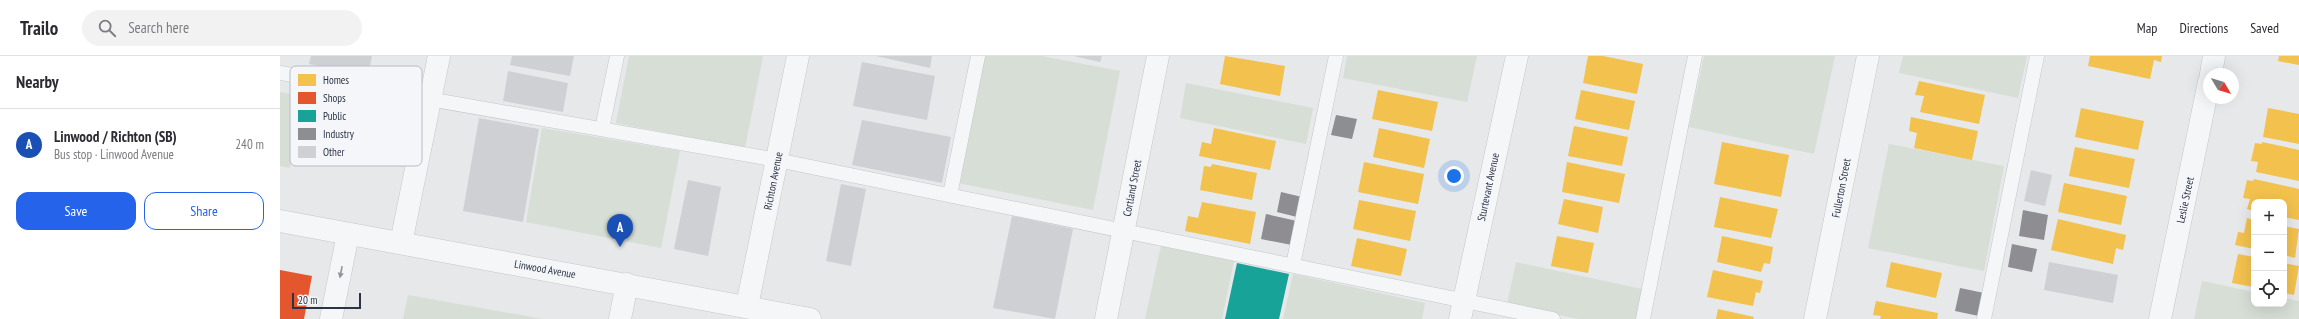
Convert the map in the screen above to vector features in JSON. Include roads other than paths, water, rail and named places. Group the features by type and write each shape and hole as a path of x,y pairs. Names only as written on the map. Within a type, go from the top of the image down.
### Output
{"street":[{"path":"422,142 439,56"},
{"name":"Richton Avenue","path":"747,306 798,56"},
{"name":"Cortland Street","path":"1106,319 1158,56"},
{"name":"Sturtevant Avenue","path":"1462,310 1517,56"},
{"name":"Fullerton Street","path":"1815,319 1868,56"},
{"path":"2212,68 2214,56"},
{"name":"Leslie Street","path":"2160,319 2204,104"},
{"path":"401,243 417,166"},
{"name":"Linwood Avenue","path":"280,221 747,306 810,319"},
{"path":"331,319 348,234"},
{"path":"620,319 627,284"}],"lane":[{"path":"602,129 617,56"},
{"path":"950,195 978,56"},
{"path":"1293,265 1336,56"},
{"path":"1642,319 1695,56"},
{"path":"1984,319 2037,56"},
{"path":"280,73 290,75"},
{"path":"422,97 777,160 1124,230 1293,265 1462,310 1553,319"}],"place":[{"name":"Linwood / Richton (SB)","path":"620,247"}]}
